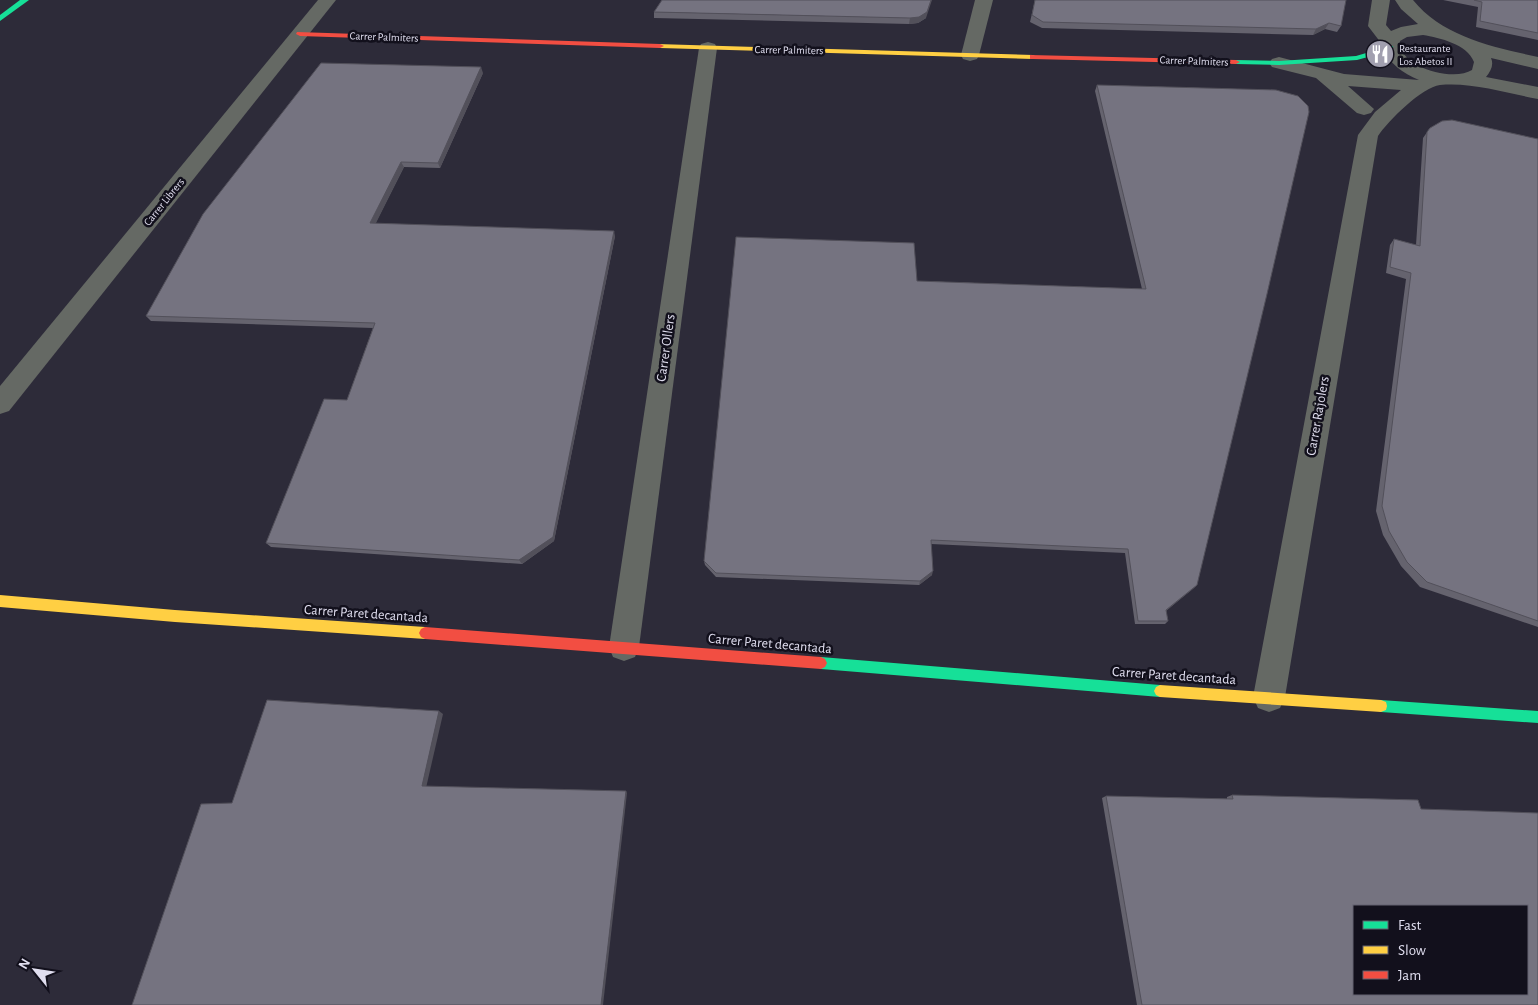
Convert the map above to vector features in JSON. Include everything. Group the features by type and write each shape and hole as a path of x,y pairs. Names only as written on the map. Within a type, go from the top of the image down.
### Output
{"main road":[{"path":"0,19 25,0"},
{"name":"Carrer Palmiters","path":"300,34 708,48 1279,63 1357,58 1390,48"},
{"name":"Carrer Paret decantada","path":"0,601 175,616 624,647 1269,698 1538,717"}],"street":[{"name":"Carrer Librers","path":"0,404 327,0"},
{"path":"970,54 984,0"},
{"path":"1381,0 1377,26 1390,48 1409,69 1428,82"},
{"path":"1404,0 1436,31"},
{"path":"1390,48 1394,36 1406,31 1436,31 1461,40 1478,52 1483,65 1481,71 1468,79"},
{"path":"1471,46 1494,54 1538,63"},
{"name":"Carrer Ollers","path":"624,647 708,48"},
{"name":"Carrer Rajolers","path":"1368,135 1362,120 1374,62 1390,48"},
{"name":"Carrer Palmiters","path":"1279,63 1320,75 1370,83 1468,79 1538,93"},
{"name":"Carrer Palmiters","path":"1320,75 1364,109"},
{"name":"Carrer Rajolers","path":"1269,698 1368,135 1382,115 1402,97 1428,82"}],"building":[{"path":"662,0 931,0 927,12 919,17 910,18 654,12"},
{"path":"1035,0 1346,0 1341,26 1329,23 1316,29 1043,22 1032,15"},
{"path":"1474,0 1538,0 1538,33 1480,21 1482,2"},
{"path":"321,63 481,67 438,163 401,162 370,223 614,231 553,537 519,560 266,543 324,399 347,400 375,323 146,316 203,214"},
{"path":"1097,85 1276,90 1298,96 1308,106 1309,112 1267,294 1197,585 1166,610 1168,621 1138,621 1128,549 931,540 933,571 920,581 716,573 704,561 736,237 914,243 917,281 1146,289"},
{"path":"1452,120 1538,139 1538,621 1427,582 1407,562 1389,531 1382,506 1411,273 1390,267 1394,239 1420,246 1427,132 1442,121"},
{"path":"267,700 439,711 422,786 626,791 601,1005 132,1005 201,804 232,803"},
{"path":"1232,795 1418,800 1421,809 1538,813 1538,1005 1142,1005 1106,796 1233,799"}],"traffic: fast":[{"path":"0,19 25,0"},
{"path":"1236,62 1279,63 1357,58 1390,48"},
{"path":"821,663 1160,691"},
{"path":"1381,706 1538,717"}],"traffic: slow":[{"path":"660,46 1033,57"},
{"path":"0,601 175,616 425,633"},
{"path":"1160,691 1381,706"}],"traffic: jam":[{"path":"300,34 660,46"},
{"path":"1033,57 1236,62"},
{"path":"425,633 821,663"}],"place":[{"name":"Restaurante Los Abetos II","path":"1380,54"}]}
